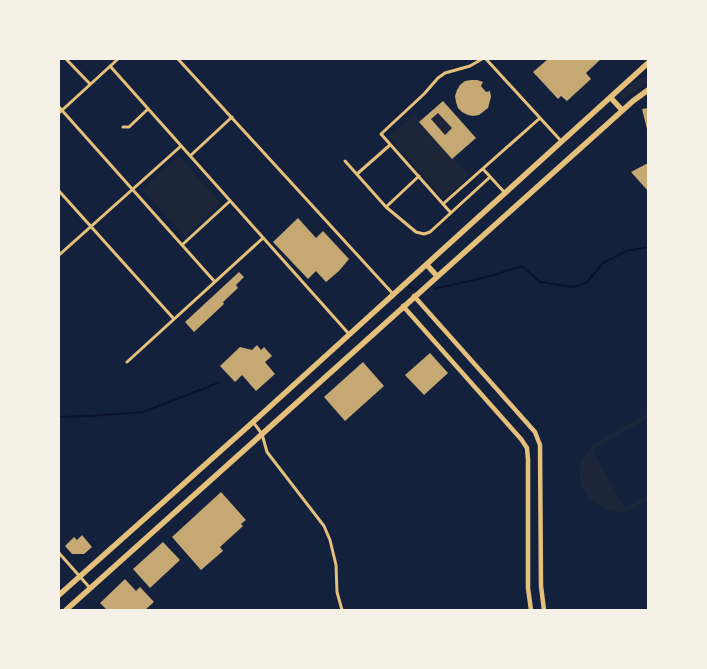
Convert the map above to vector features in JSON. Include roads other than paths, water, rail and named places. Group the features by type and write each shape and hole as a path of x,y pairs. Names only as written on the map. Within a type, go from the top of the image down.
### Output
{"main road":[{"path":"59,595 648,64"},
{"path":"621,88 648,68"},
{"path":"66,610 632,100 648,90"},
{"path":"611,98 622,110"},
{"path":"427,265 437,276"}],"street":[{"path":"66,59 90,84"},
{"path":"118,59 60,110 215,282"},
{"path":"178,59 394,294"},
{"path":"451,213 381,134 424,94 438,78 445,73 470,66 482,59"},
{"path":"486,59 562,142"},
{"path":"110,66 350,334"},
{"path":"124,127 129,127 148,109"},
{"path":"190,156 232,117"},
{"path":"443,204 540,118"},
{"path":"357,174 390,144"},
{"path":"59,255 181,146"},
{"path":"345,161 386,207 416,232 424,234 430,232 490,177"},
{"path":"483,169 506,193"},
{"path":"386,207 419,176"},
{"path":"59,191 174,319"},
{"path":"182,245 230,201"},
{"path":"127,362 264,238"},
{"path":"414,296 534,432 540,445 541,586 544,610"},
{"path":"403,306 527,448 528,588 531,610"},
{"path":"253,422 262,434 267,452 324,526 330,540 336,565 337,592 342,610"},
{"path":"528,459 540,459"},
{"path":"59,553 90,588"}],"waterway":[{"path":"434,289 491,276 522,266 540,282 573,287 587,282 603,263 626,251 648,247"},
{"path":"409,287 417,289"},
{"path":"59,417 143,412 218,383"}]}
